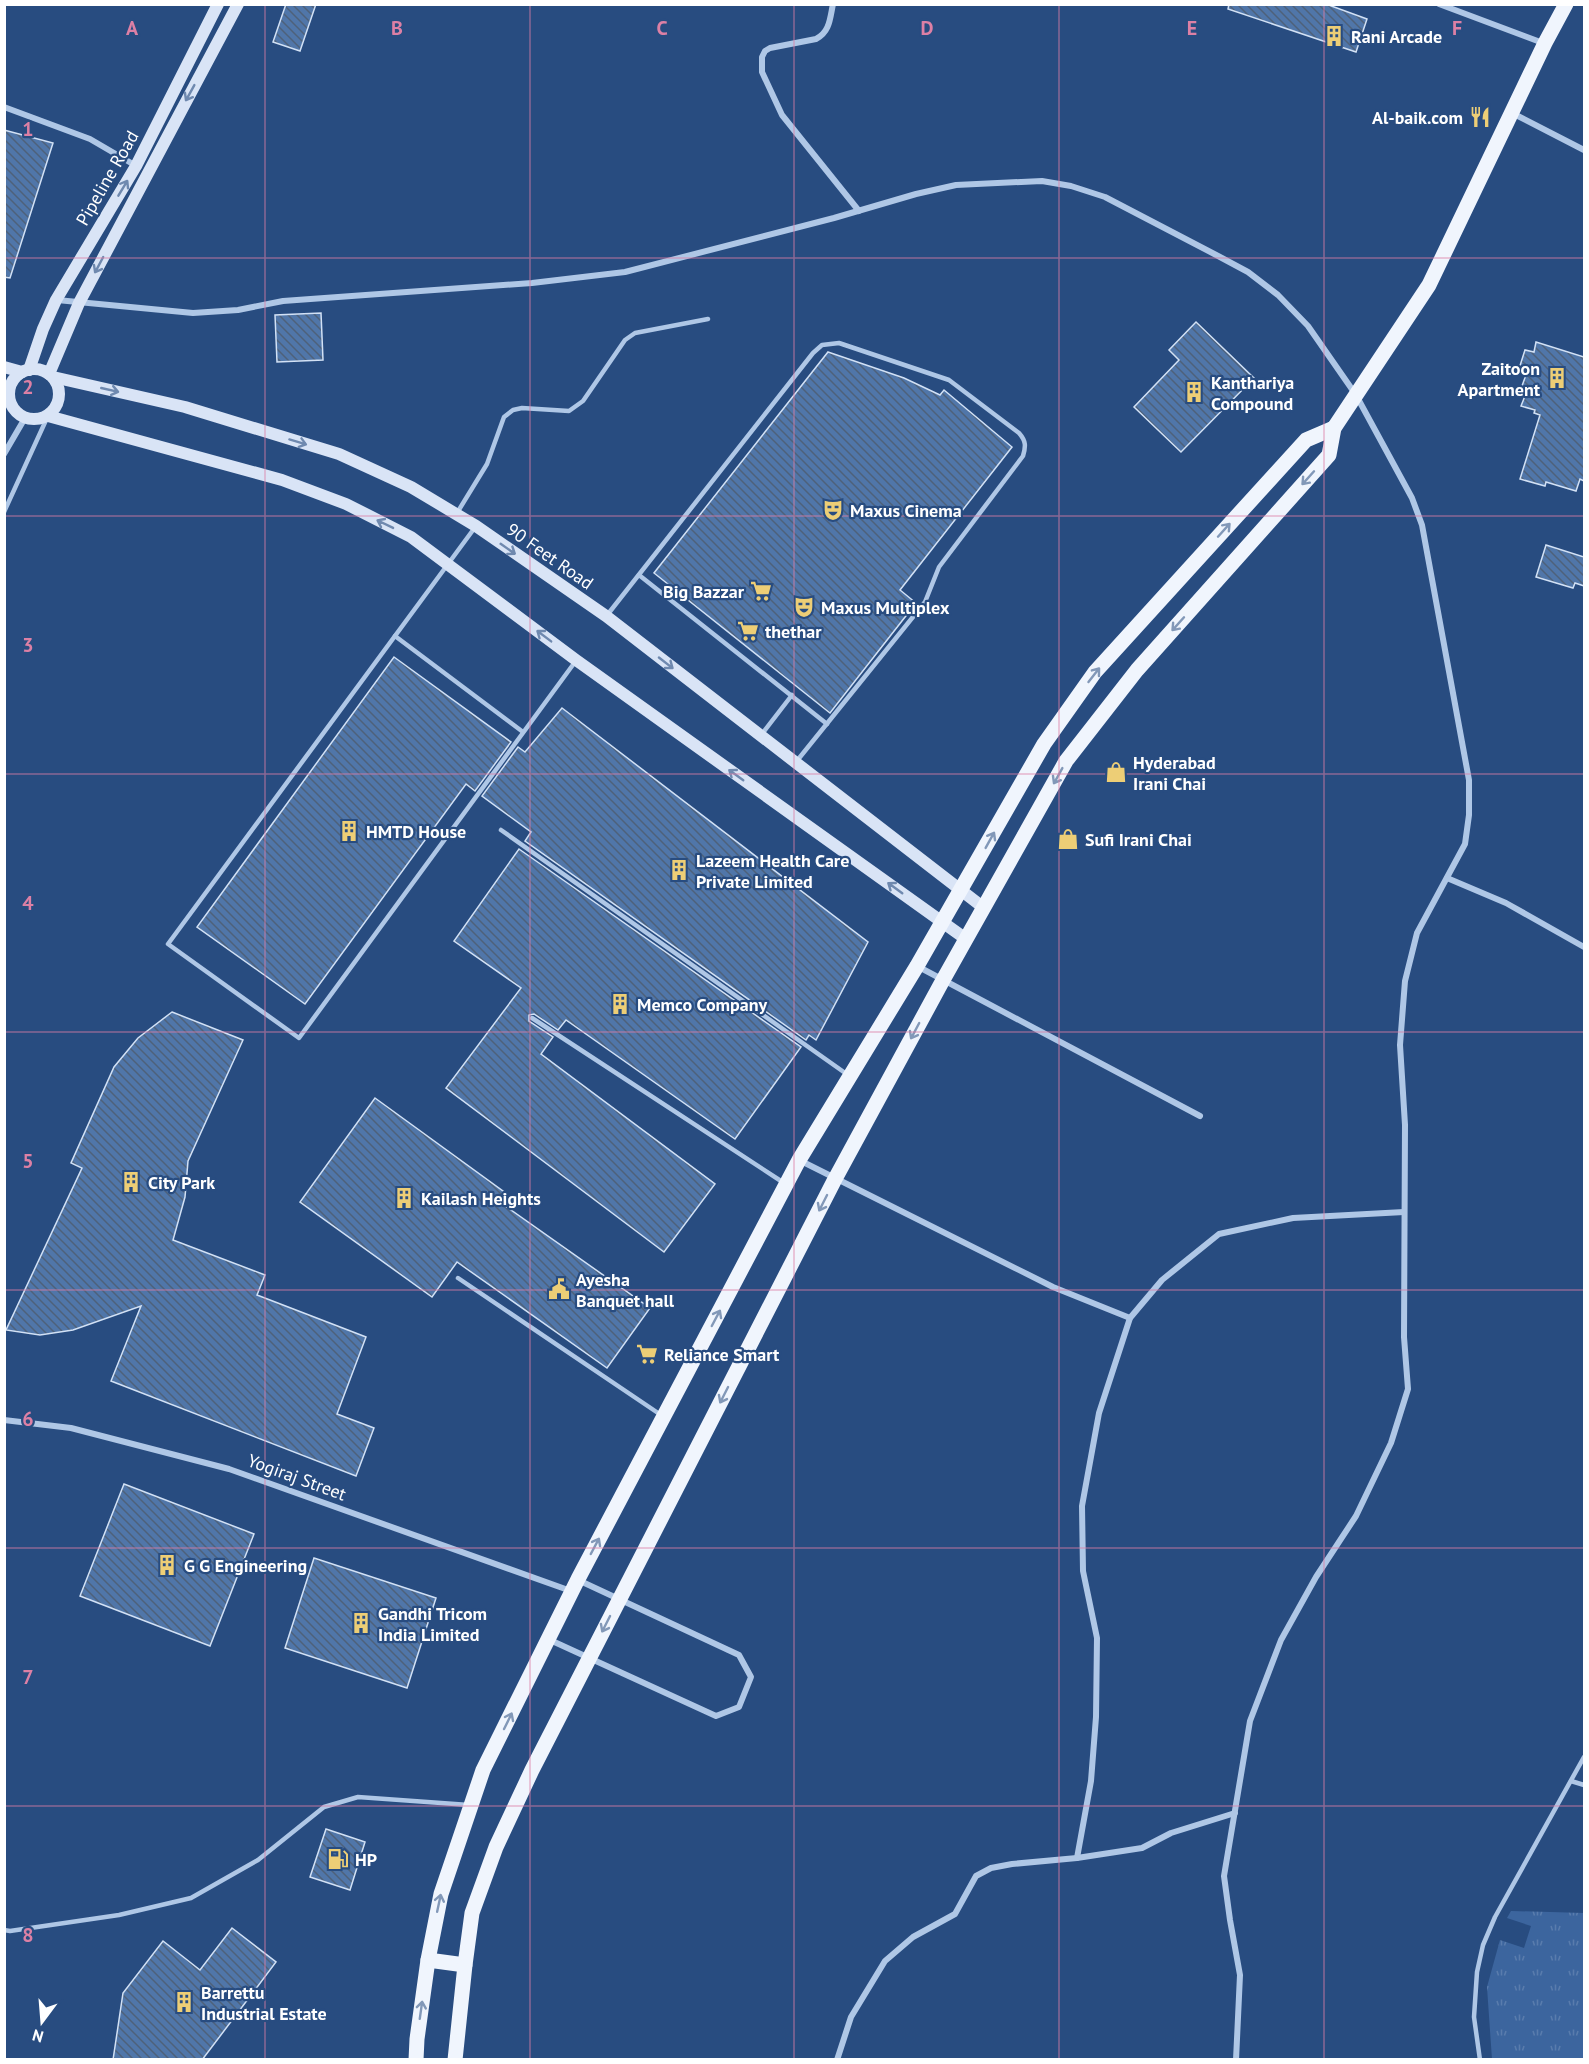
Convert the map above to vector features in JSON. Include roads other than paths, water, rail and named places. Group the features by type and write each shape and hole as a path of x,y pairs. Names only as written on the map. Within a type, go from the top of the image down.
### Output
{"main road":[{"path":"455,2060 472,1913 496,1847 532,1770 835,1179 1066,761 1137,670 1329,455 1334,428 1429,285 1566,4"},
{"path":"416,2060 428,1960 441,1894 483,1770 575,1585 799,1160 943,922 1044,744 1095,672 1306,440 1334,428"},
{"path":"428,1960 465,1965"}],"street":[{"name":"Pipeline Road","path":"26,371 56,300 136,166 218,4"},
{"path":"48,416 58,402 59,393 51,376 79,303 238,4"},
{"path":"833,4 827,30 822,36 765,51 762,57 762,72 782,115 859,211"},
{"path":"1439,4 1545,43"},
{"path":"195,50 209,58"},
{"path":"4,107 90,139 148,172"},
{"path":"1512,113 1584,150"},
{"path":"56,300 193,313 238,310 283,301 532,283 625,272 956,185 1042,182 1071,186 1105,198 1248,272 1278,295 1308,326 1356,395 1412,498 1422,525 1469,780 1469,815 1465,844 1418,933 1405,981 1400,1045 1405,1125 1404,1336 1408,1389 1391,1443 1356,1516 1316,1577 1281,1640 1250,1721 1224,1876 1240,1975 1236,2060"},
{"name":"90 Feet Road","path":"4,367 26,371 38,369 51,376 185,407 339,454 411,487 476,526 606,616 984,908"},
{"path":"26,371 15,377 9,392 8,406 25,418 32,420 48,416 282,480 346,504 411,537 576,660 966,939"},
{"path":"4,454 25,418"},
{"path":"1447,878 1506,903 1584,947"},
{"path":"917,966 1200,1116"},
{"path":"799,1160 1053,1287 1130,1318"},
{"path":"1077,1858 1091,1781 1096,1717 1097,1649 1097,1638 1083,1571 1082,1506 1099,1413 1130,1318 1162,1280 1219,1234 1293,1218 1404,1212"},
{"name":"Yogiraj Street","path":"4,1420 71,1428 229,1469 619,1599 739,1655 751,1677 739,1707 716,1716 589,1658"},
{"path":"548,1639 589,1658"},
{"path":"837,2060 851,2018 885,1961 914,1937 955,1914 976,1876 991,1868 1012,1864 1124,1853 1142,1848 1171,1833 1235,1814"}],"lane":[{"path":"456,514 487,464 504,417 513,410 522,408 569,411 583,401 625,340 635,333 708,319"},
{"path":"606,616 813,353 822,345 840,343 949,380 1019,433 1026,447 1023,456 939,567 925,602 795,763"},
{"path":"4,512 48,416"},
{"path":"476,526 168,944 299,1038 576,660"},
{"path":"639,575 827,723"},
{"path":"394,636 523,732"},
{"path":"760,736 792,696"},
{"path":"501,830 850,1076"},
{"path":"532,1018 759,1165 786,1185"},
{"path":"458,1278 664,1417"},
{"path":"1480,2060 1474,2017 1477,1972 1483,1946 1495,1917 1584,1757"},
{"path":"1571,1781 1584,1785"},
{"path":"4,1930 118,1915 191,1898 258,1860 324,1807 358,1797 471,1805"}],"place":[{"name":"Rani Arcade","path":"1334,36"},
{"name":"Al-baik.com","path":"1480,117"},
{"name":"Zaitoon Apartment","path":"1557,378"},
{"name":"Kanthariya Compound","path":"1194,392"},
{"name":"Maxus Cinema","path":"833,510"},
{"name":"Big Bazzar","path":"761,591"},
{"name":"Maxus Multiplex","path":"804,607"},
{"name":"thethar","path":"748,631"},
{"name":"Hyderabad Irani Chai","path":"1116,772"},
{"name":"HMTD House","path":"349,831"},
{"name":"Sufi Irani Chai","path":"1068,839"},
{"name":"Lazeem Health Care Private Limited","path":"679,870"},
{"name":"Memco Company","path":"620,1004"},
{"name":"City Park","path":"131,1182"},
{"name":"Kailash Heights","path":"404,1198"},
{"name":"Ayesha Banquet hall","path":"559,1289"},
{"name":"Reliance Smart","path":"647,1354"},
{"name":"G G Engineering","path":"167,1565"},
{"name":"Gandhi Tricom India Limited","path":"361,1623"},
{"name":"HP","path":"338,1859"},
{"name":"Barrettu Industrial Estate","path":"184,2002"}]}
